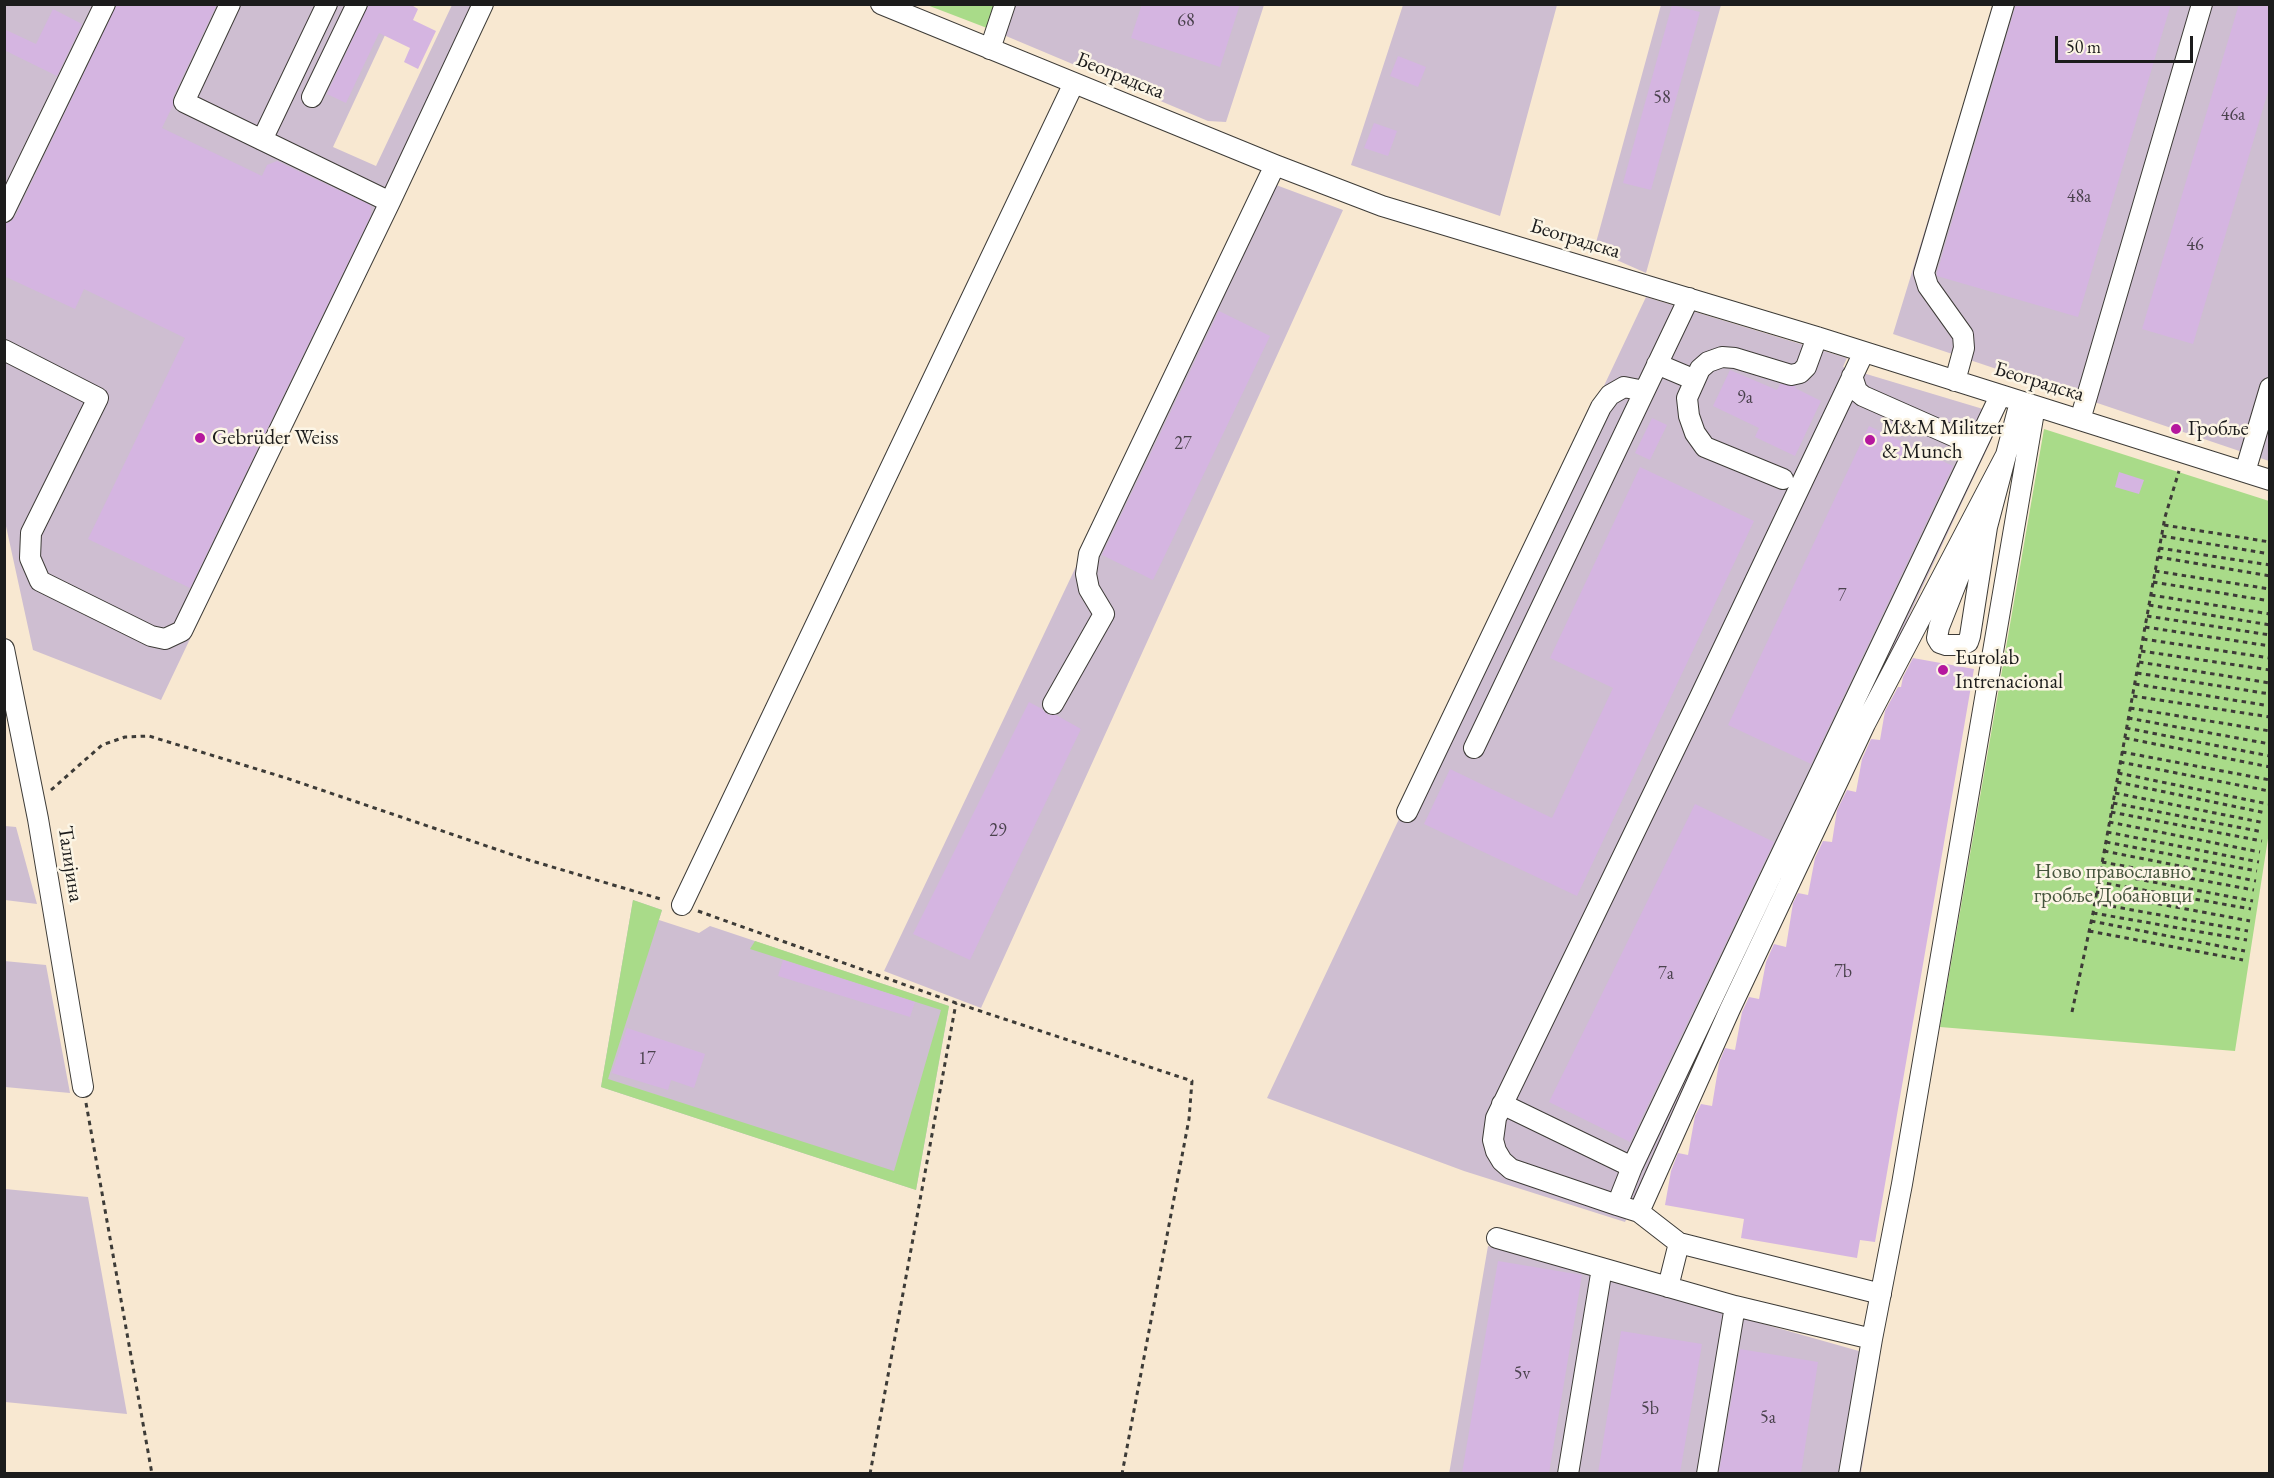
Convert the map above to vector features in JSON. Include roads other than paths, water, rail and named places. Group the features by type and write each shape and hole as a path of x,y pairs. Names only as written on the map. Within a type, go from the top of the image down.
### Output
{"street":[{"path":"4,212 105,4"},
{"path":"230,4 184,102 390,202"},
{"path":"262,140 327,4"},
{"path":"312,98 357,4"},
{"path":"4,350 98,398 31,532 30,558 40,580 151,636 165,639 182,631 390,202 483,4"},
{"name":"Београдска","path":"880,4 1275,165 1382,206 1817,337 2270,480"},
{"path":"990,49 1005,4"},
{"path":"1955,381 1964,348 1963,335 1928,286 1924,273 2004,4"},
{"path":"2080,420 2202,4"},
{"path":"682,905 1074,83"},
{"path":"1053,704 1104,614 1089,589 1087,581 1086,564 1089,554 1275,165"},
{"path":"1474,748 1689,298"},
{"path":"1783,479 1705,447 1695,433 1689,416 1687,398 1700,369 1708,362 1722,357 1735,358 1791,375 1800,373 1806,367 1817,337"},
{"path":"1864,352 1699,699 1502,1104 1496,1118 1493,1140 1502,1161 1511,1168 1638,1212 1679,1243 1881,1294"},
{"path":"1657,364 1695,380"},
{"path":"1852,376 1857,391 1863,396 1976,446"},
{"path":"1407,812 1601,407 1610,395 1624,387 1644,391"},
{"path":"2245,472 2270,388"},
{"path":"1617,1205 1632,1167 2000,396"},
{"path":"1638,1212 1730,1009 1865,724 2006,455 2027,404"},
{"path":"1849,1473 1904,1173 2027,404"},
{"path":"1990,512 1980,523 1939,627 1937,638 1940,643 1962,645 1968,642 1990,512 2006,455"},
{"name":"Талијина","path":"4,649 34,797 83,1087"},
{"path":"1502,1104 1632,1167"},
{"path":"1497,1238 1735,1306 1872,1339"},
{"path":"1668,1287 1679,1243"},
{"path":"1568,1473 1602,1268"},
{"path":"1707,1473 1735,1306"}],"place":[{"name":"Гробље","path":"2176,429"},
{"name":"Gebrüder Weiss","path":"200,438"},
{"name":"M&M Militzer & Munch","path":"1870,440"},
{"name":"Eurolab Intrenacional","path":"1943,670"}],"park label":[{"name":"Ново православно гробље Добановци","path":"2113,884"}]}
